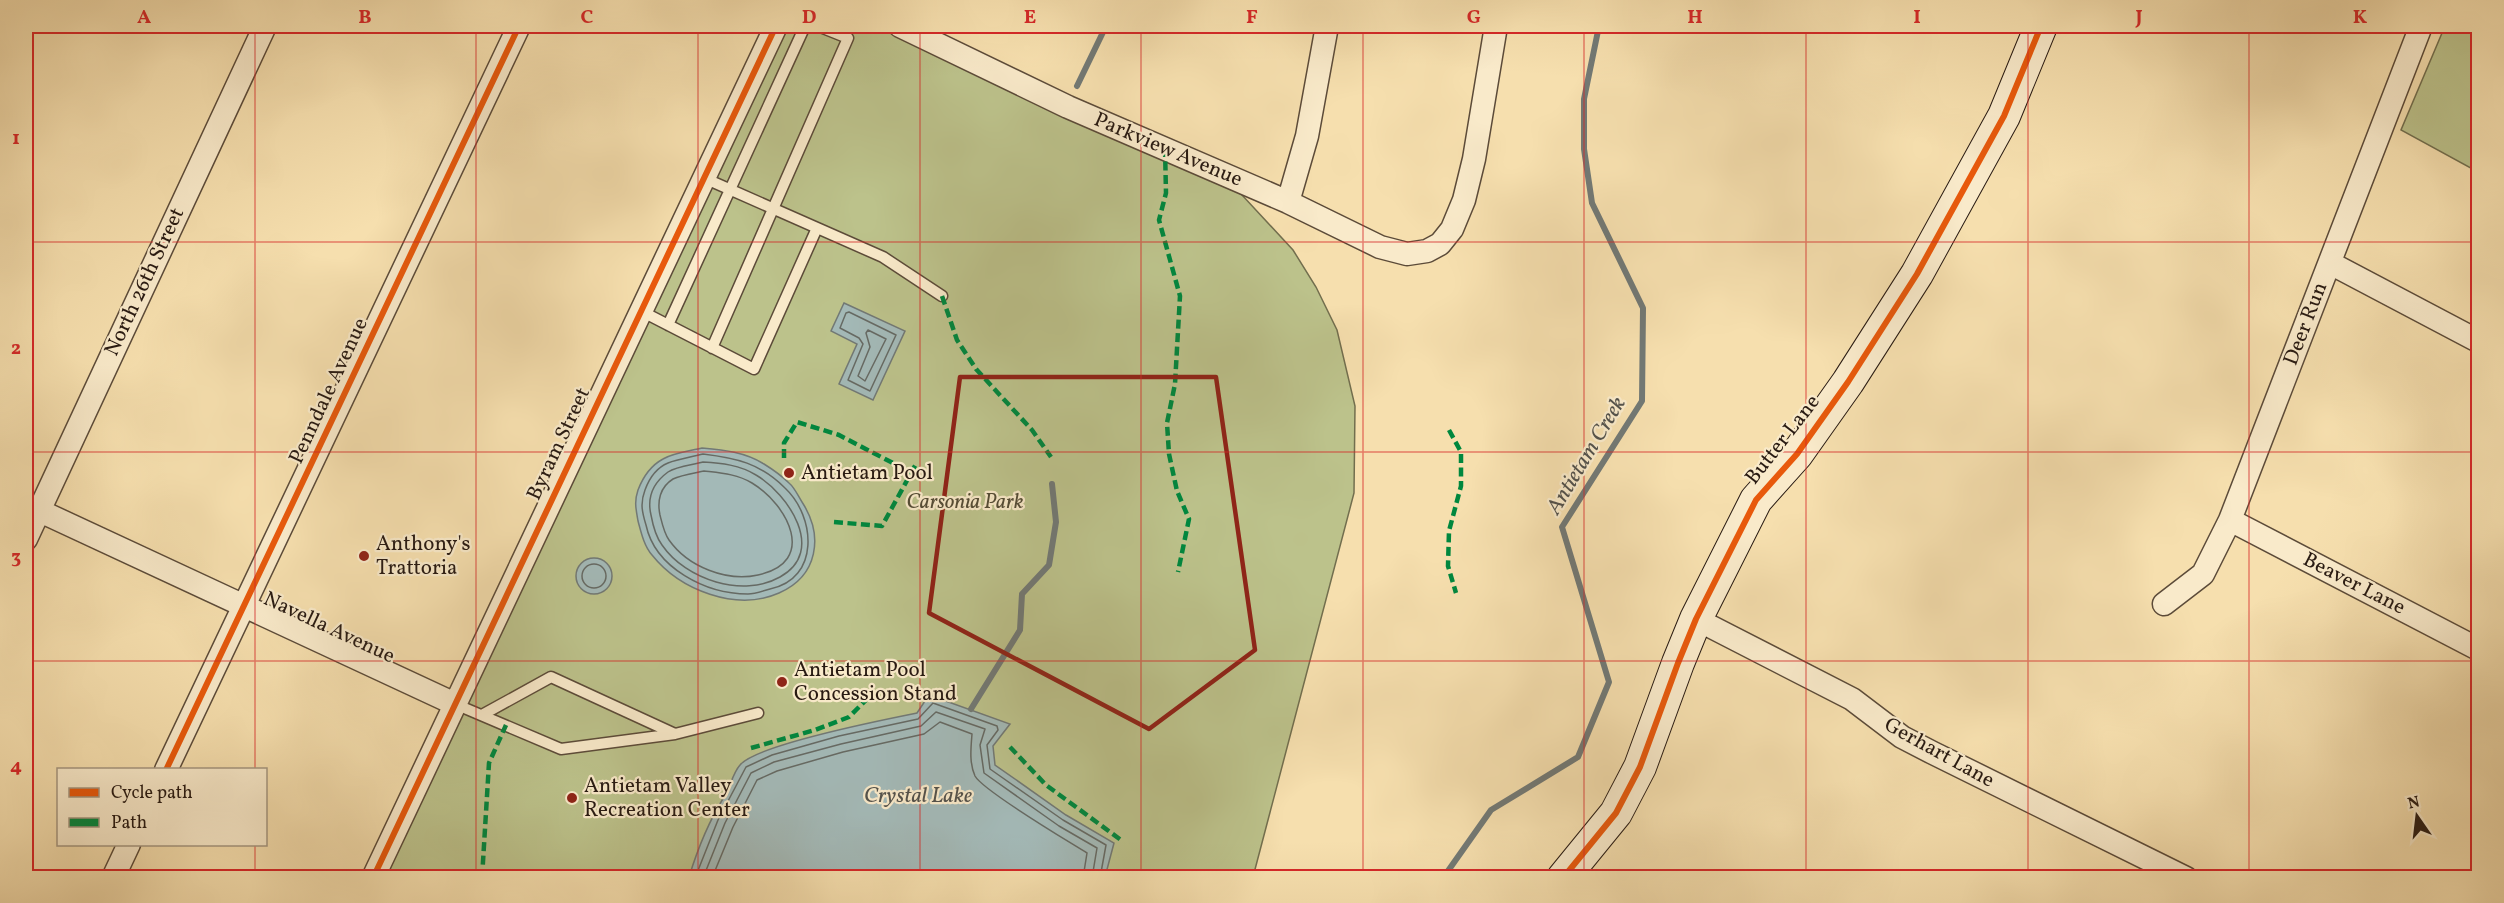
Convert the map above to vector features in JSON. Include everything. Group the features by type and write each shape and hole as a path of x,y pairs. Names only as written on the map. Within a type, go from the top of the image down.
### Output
{"street":[{"name":"North 26th Street","path":"26,540 32,508 265,26"},
{"name":"Penndale Avenue","path":"167,768 519,26"},
{"name":"Byram Street","path":"373,878 776,26"},
{"name":"Parkview Avenue","path":"900,26 1068,107 1288,202 1380,247 1407,254 1427,251 1440,244 1452,229 1464,200 1474,159 1496,26"},
{"path":"1288,202 1307,136 1327,26"},
{"name":"Butter Lane","path":"1563,878 1616,813 1640,767 1696,619 1756,500 1797,454 1917,274 2004,116 2041,26"},
{"name":"Deer Run","path":"2164,604 2203,574 2230,520 2421,26"},
{"path":"2330,263 2478,341"},
{"name":"Navella Avenue","path":"32,508 454,704"},
{"name":"Beaver Lane","path":"2230,520 2478,649"},
{"name":"Gerhart Lane","path":"1696,619 1852,699 1902,737 2186,878"},
{"path":"113,878 128,846"}],"lane":[{"path":"668,325 806,26"},
{"path":"712,348 848,38 818,26"},
{"path":"704,178 883,257 942,296"},
{"path":"641,311 754,369 817,228"},
{"path":"482,715 551,677 675,734"},
{"path":"454,704 561,749 675,734 758,713"}],"highlighted area":[{"path":"960,377 1216,377 1255,650 1149,729 929,613"}],"green space":[{"name":"Carsonia Park","path":"776,26 900,26 1189,158 1242,195 1293,250 1316,287 1337,330 1355,406 1354,493 1253,877 373,878"},
{"path":"2445,26 2478,26 2478,172 2401,130"}],"water":[{"path":"844,303 905,331 873,400 839,384 857,344 831,331"},
{"path":"702,448 734,452 757,460 780,475 795,490 809,515 815,541 809,566 792,586 762,598 727,599 693,587 678,578 649,551 636,509 637,494 642,481 651,468 663,459"},
{"path":"594,558 607,563 612,576 607,589 594,594 581,589 576,576 581,563"},
{"name":"Crystal Lake","path":"929,695 1010,724 993,746 995,765 1066,815 1114,843 1105,877 689,877 708,826 740,765 751,757 795,741 917,713"}],"waterway":[{"path":"1077,86 1106,26"},
{"name":"Antietam Creek","path":"1443,878 1491,810 1578,757 1609,682 1562,527 1642,401 1643,308 1592,203 1584,149 1584,99 1599,26"},
{"path":"971,709 1020,630 1022,594 1049,565 1056,522 1052,484"}],"marked path":[{"path":"1165,148 1166,193 1159,220 1180,296 1175,384 1167,423 1169,454 1177,491 1189,519 1178,572"},
{"path":"942,296 957,340 976,369 1032,430 1051,457"},
{"path":"784,458 784,443 797,422 839,435 912,473"},
{"path":"1449,430 1461,452 1461,486 1449,531 1448,566 1456,593"},
{"path":"834,522 882,526 916,464"},
{"path":"751,748 815,730 849,717 866,700"},
{"path":"482,878 489,763 506,725"},
{"path":"1010,747 1046,785 1121,840"}],"cycle path":[{"path":"167,768 519,26"},
{"path":"373,878 776,26"},
{"path":"1563,878 1616,813 1640,767 1696,619 1756,500 1797,454 1848,382 1917,274 2004,116 2041,26"}],"place":[{"name":"Antietam Pool","path":"789,473"},
{"name":"Anthony's Trattoria","path":"364,556"},
{"name":"Antietam Pool Concession Stand","path":"782,682"},
{"name":"Antietam Valley Recreation Center","path":"572,798"}]}
